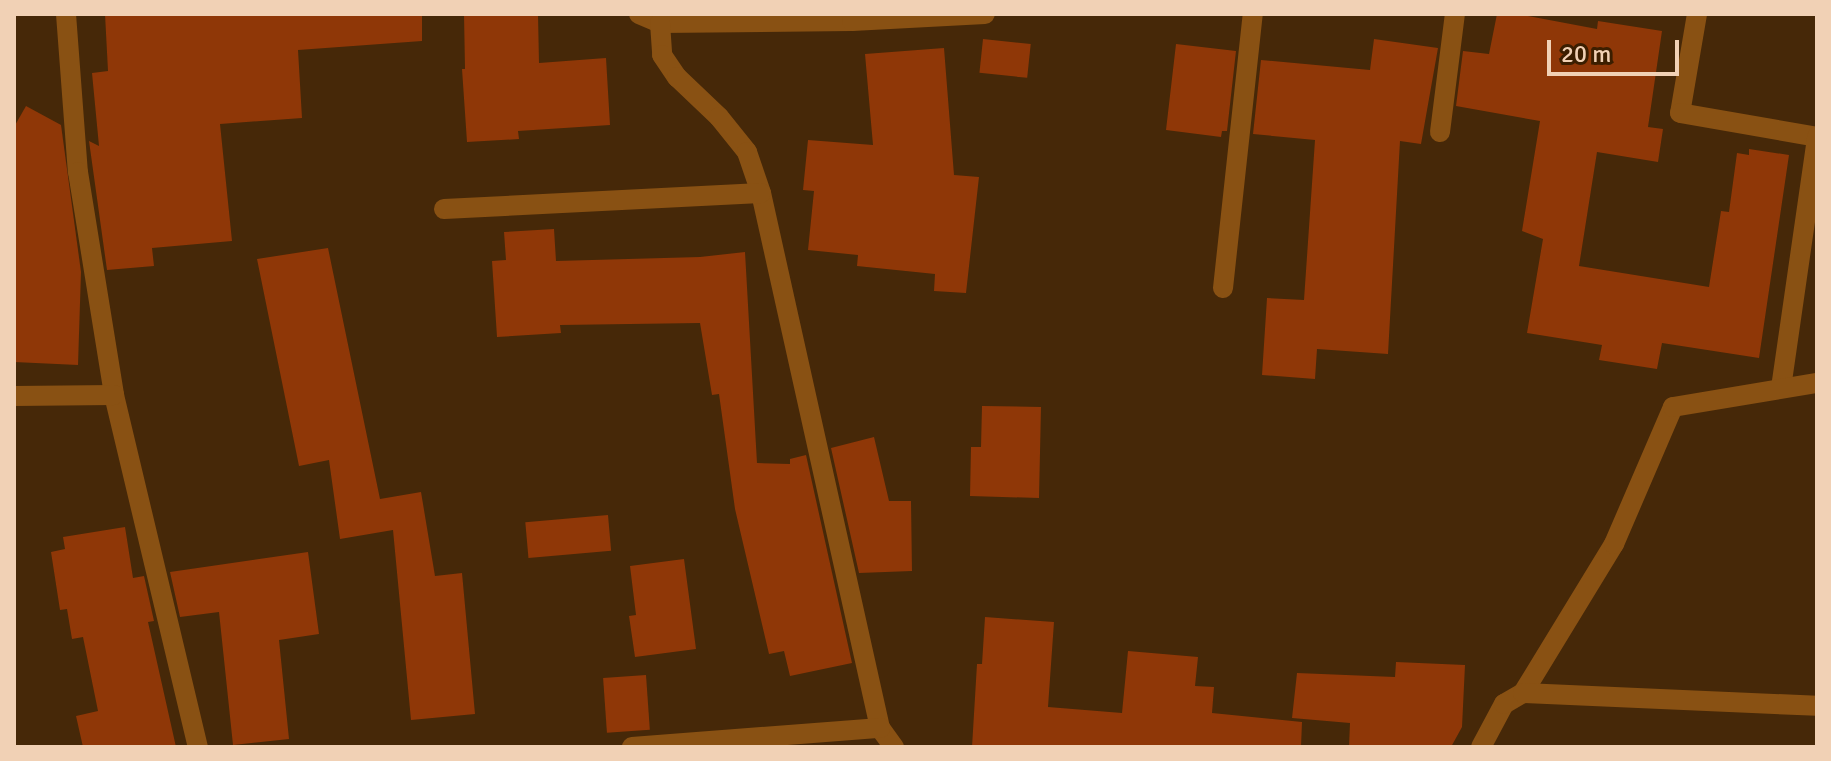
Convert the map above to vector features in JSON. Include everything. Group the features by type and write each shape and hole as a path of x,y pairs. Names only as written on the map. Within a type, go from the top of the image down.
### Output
{"street":[{"path":"66,14 78,172 114,395 198,747"},
{"path":"639,14 660,23 852,21 985,14"},
{"path":"1223,288 1253,14"},
{"path":"1440,132 1455,14"},
{"path":"1697,14 1680,113 1817,137 1781,388"},
{"path":"660,23 662,55 677,77 719,117 747,152 761,193 880,728 894,747"},
{"path":"444,209 761,193"},
{"path":"1481,747 1504,704 1523,693 1614,544 1673,407 1817,383"},
{"path":"14,396 114,395"},
{"path":"1523,693 1817,706"},
{"path":"632,747 880,728"}],"building":[{"path":"105,14 422,14 422,41 298,50 302,118 220,124 232,241 152,248 154,266 107,270 89,141 99,146 92,73 108,71"},
{"path":"464,14 538,14 539,63 606,58 610,125 518,131 519,139 467,142 462,69 465,69"},
{"path":"1497,14 1517,14 1597,29 1598,21 1662,31 1648,127 1663,129 1658,162 1597,152 1579,266 1709,287 1721,211 1729,212 1737,153 1749,155 1749,149 1789,155 1759,358 1662,343 1657,369 1599,360 1602,345 1527,333 1543,239 1522,231 1540,121 1456,106 1463,51 1489,54"},
{"path":"983,39 1031,44 1027,78 979,73"},
{"path":"1374,39 1438,48 1421,144 1400,141 1388,354 1317,349 1315,379 1262,375 1267,298 1304,300 1315,140 1253,134 1261,60 1370,70"},
{"path":"1176,44 1236,51 1227,131 1222,131 1221,137 1166,130"},
{"path":"944,48 954,175 979,177 966,293 934,291 935,274 857,266 858,255 808,250 814,191 803,190 808,140 873,145 865,54"},
{"path":"26,106 61,125 81,272 78,365 14,362 14,127"},
{"path":"554,229 556,261 700,257 745,252 757,463 790,464 790,459 806,455 852,663 790,676 784,651 769,654 735,509 719,394 712,395 700,323 560,325 561,333 497,337 492,261 506,260 504,232"},
{"path":"328,248 380,499 421,492 435,576 462,573 475,714 411,720 393,530 340,539 329,460 299,466 257,259"},
{"path":"982,406 1041,407 1039,498 970,496 971,447 981,447"},
{"path":"874,437 889,501 911,501 912,571 859,573 831,448"},
{"path":"608,515 611,551 528,558 525,522"},
{"path":"125,527 133,578 144,576 154,621 148,622 176,747 83,747 76,716 98,711 83,637 72,639 67,609 60,610 51,552 65,549 63,537"},
{"path":"308,552 319,634 279,640 289,739 233,745 219,612 180,617 170,572"},
{"path":"684,559 696,649 635,657 629,616 636,615 630,566"},
{"path":"985,617 1054,622 1048,707 1122,713 1128,651 1198,657 1195,686 1214,687 1212,713 1302,722 1301,747 972,747 977,664 982,664"},
{"path":"1396,662 1465,665 1462,727 1451,747 1349,747 1350,723 1292,718 1297,673 1395,677"},
{"path":"646,675 650,730 607,733 603,678"}]}
